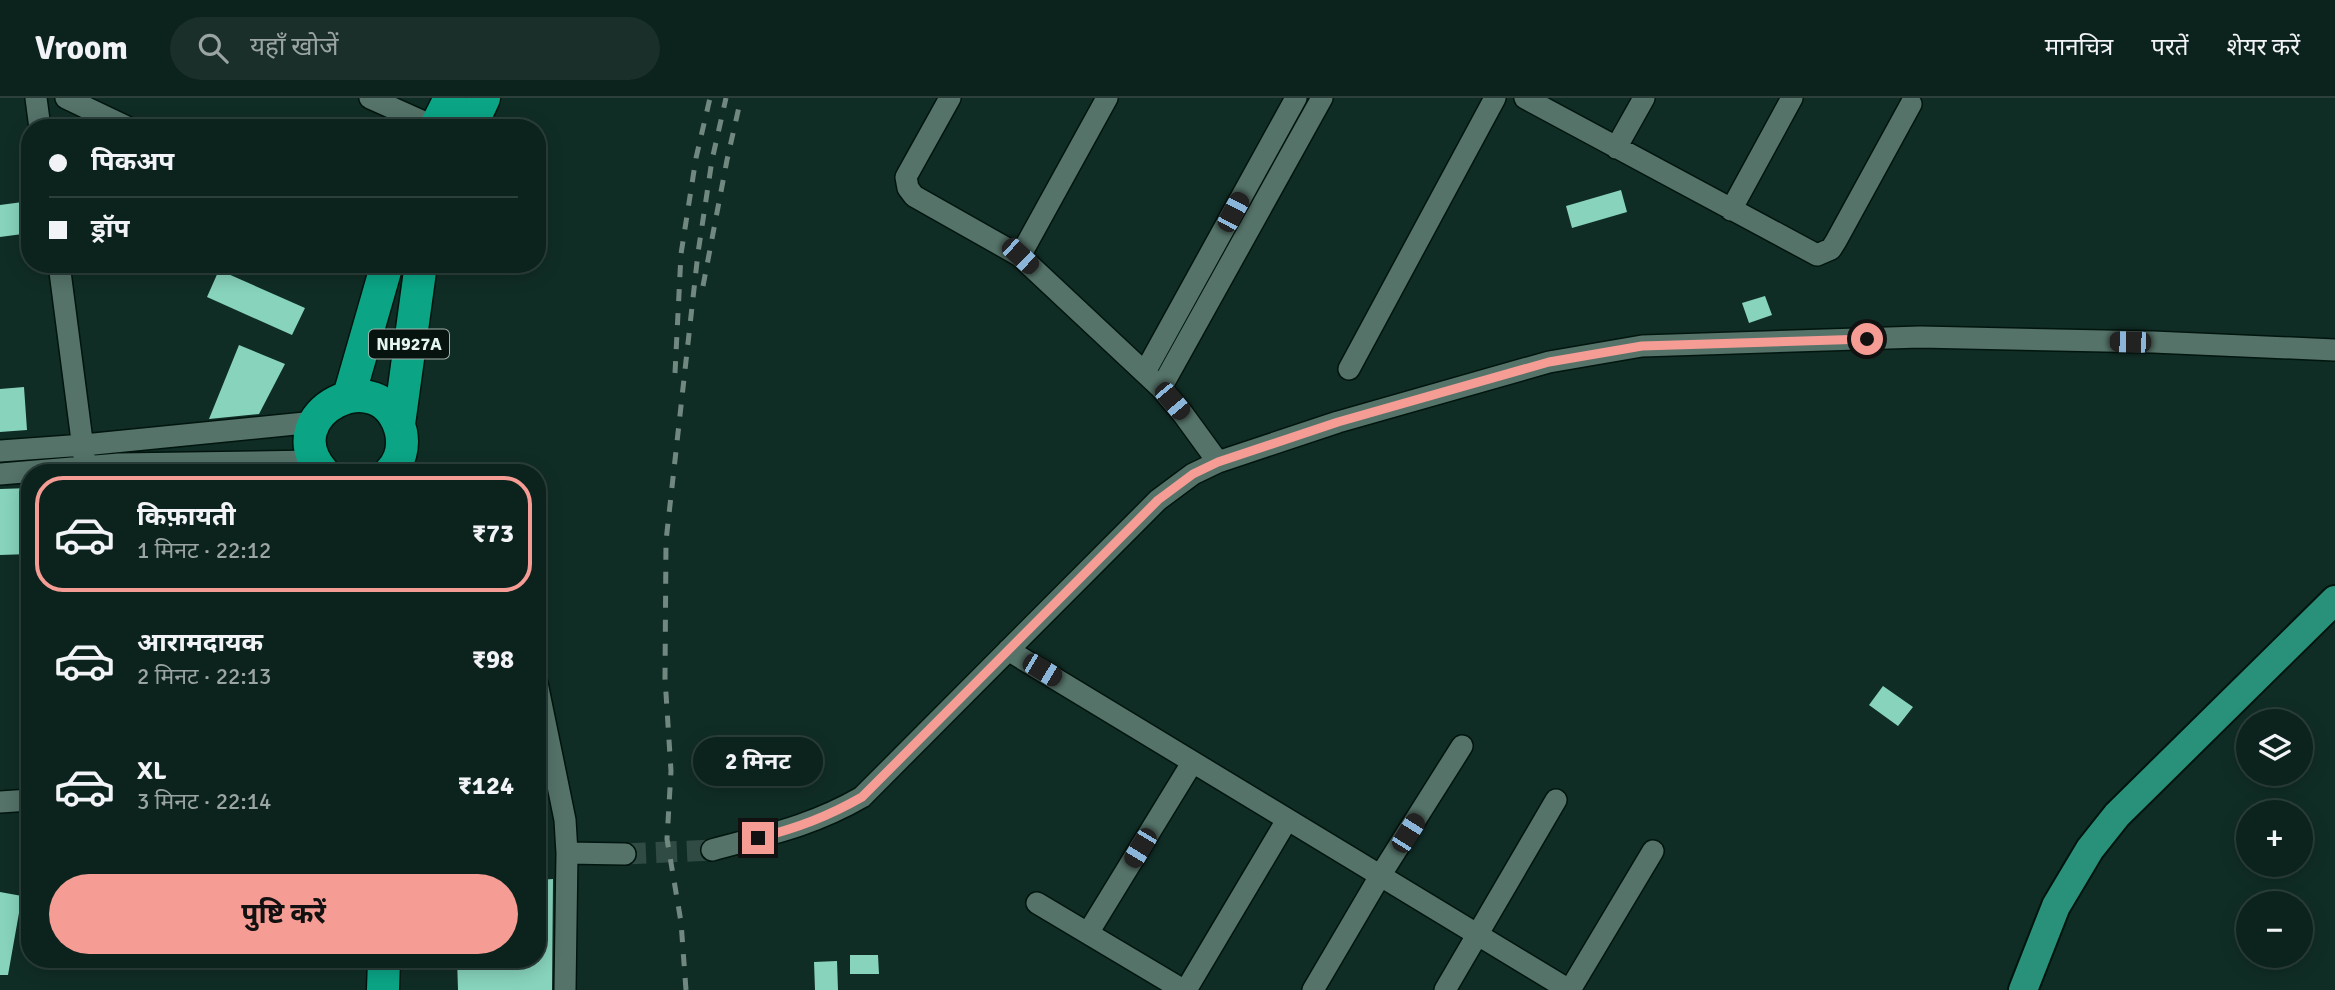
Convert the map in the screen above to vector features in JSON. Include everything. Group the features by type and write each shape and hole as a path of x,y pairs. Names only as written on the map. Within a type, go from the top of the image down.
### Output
{"highway":[{"path":"439,119 450,98"},
{"path":"475,119 484,98"},
{"name":"NH927A","path":"349,396 384,273"},
{"name":"NH927A","path":"396,464 401,454 399,424 420,273"},
{"path":"318,464 312,452 310,437 314,422 329,405 349,396 364,396 379,401 391,411 399,424"},
{"path":"383,990 384,968"},
{"path":"405,968 405,990"}],"main road":[{"path":"2023,990 2056,906 2090,849 2117,815 2330,604"}],"street":[{"path":"36,98 39,119"},
{"path":"66,98 110,119"},
{"path":"370,98 417,119"},
{"path":"950,98 906,177 908,188 914,196 1020,256 1161,388 1218,462"},
{"path":"1020,256 1107,98"},
{"path":"1145,372 1296,98"},
{"path":"1161,388 1322,98"},
{"path":"1349,369 1495,98"},
{"path":"1525,98 1812,254 1824,254 1831,249 1911,104"},
{"path":"1616,148 1644,98"},
{"path":"1731,210 1792,98"},
{"path":"60,273 85,464"},
{"path":"712,850 803,826 862,797 1158,500 1193,474 1218,462 1338,422 1549,362 1642,346 1920,337 2335,350"},
{"path":"0,451 314,422"},
{"path":"0,474 21,473"},
{"path":"1008,650 1569,990 1653,851"},
{"path":"546,727 565,820 565,990"},
{"path":"1313,990 1462,746"},
{"path":"1088,933 1192,763"},
{"path":"1445,990 1556,800"},
{"path":"0,802 21,801"},
{"path":"1037,903 1185,990 1287,820"},
{"path":"567,853 625,854"}],"building":[{"path":"1621,190 1627,212 1572,228 1566,206"},
{"path":"21,202 21,234 0,237 0,205"},
{"path":"218,273 226,273 305,308 292,335 207,297"},
{"path":"1765,296 1772,315 1749,323 1742,303"},
{"path":"239,345 285,364 259,414 209,419"},
{"path":"24,387 27,430 0,432 0,389"},
{"path":"21,488 21,554 0,555 0,489"},
{"path":"1883,686 1913,707 1898,726 1869,705"},
{"path":"546,879 553,879 552,990 458,990 457,968 546,968"},
{"path":"0,892 21,896 21,902 8,975 0,975"},
{"path":"850,955 878,955 879,974 850,974"},
{"path":"837,961 838,990 815,990 814,962"}],"tunnel":[{"path":"625,854 712,850"}],"railway":[{"path":"675,373 681,254 696,158 710,98"},
{"path":"686,990 681,922 667,839 671,771 665,678 666,541 698,253 712,160 726,98"},
{"path":"703,286 741,98"}],"route":[{"path":"758,838 803,826 862,797 1158,500 1193,474 1218,462 1338,422 1549,362 1642,346 1867,339"}]}
